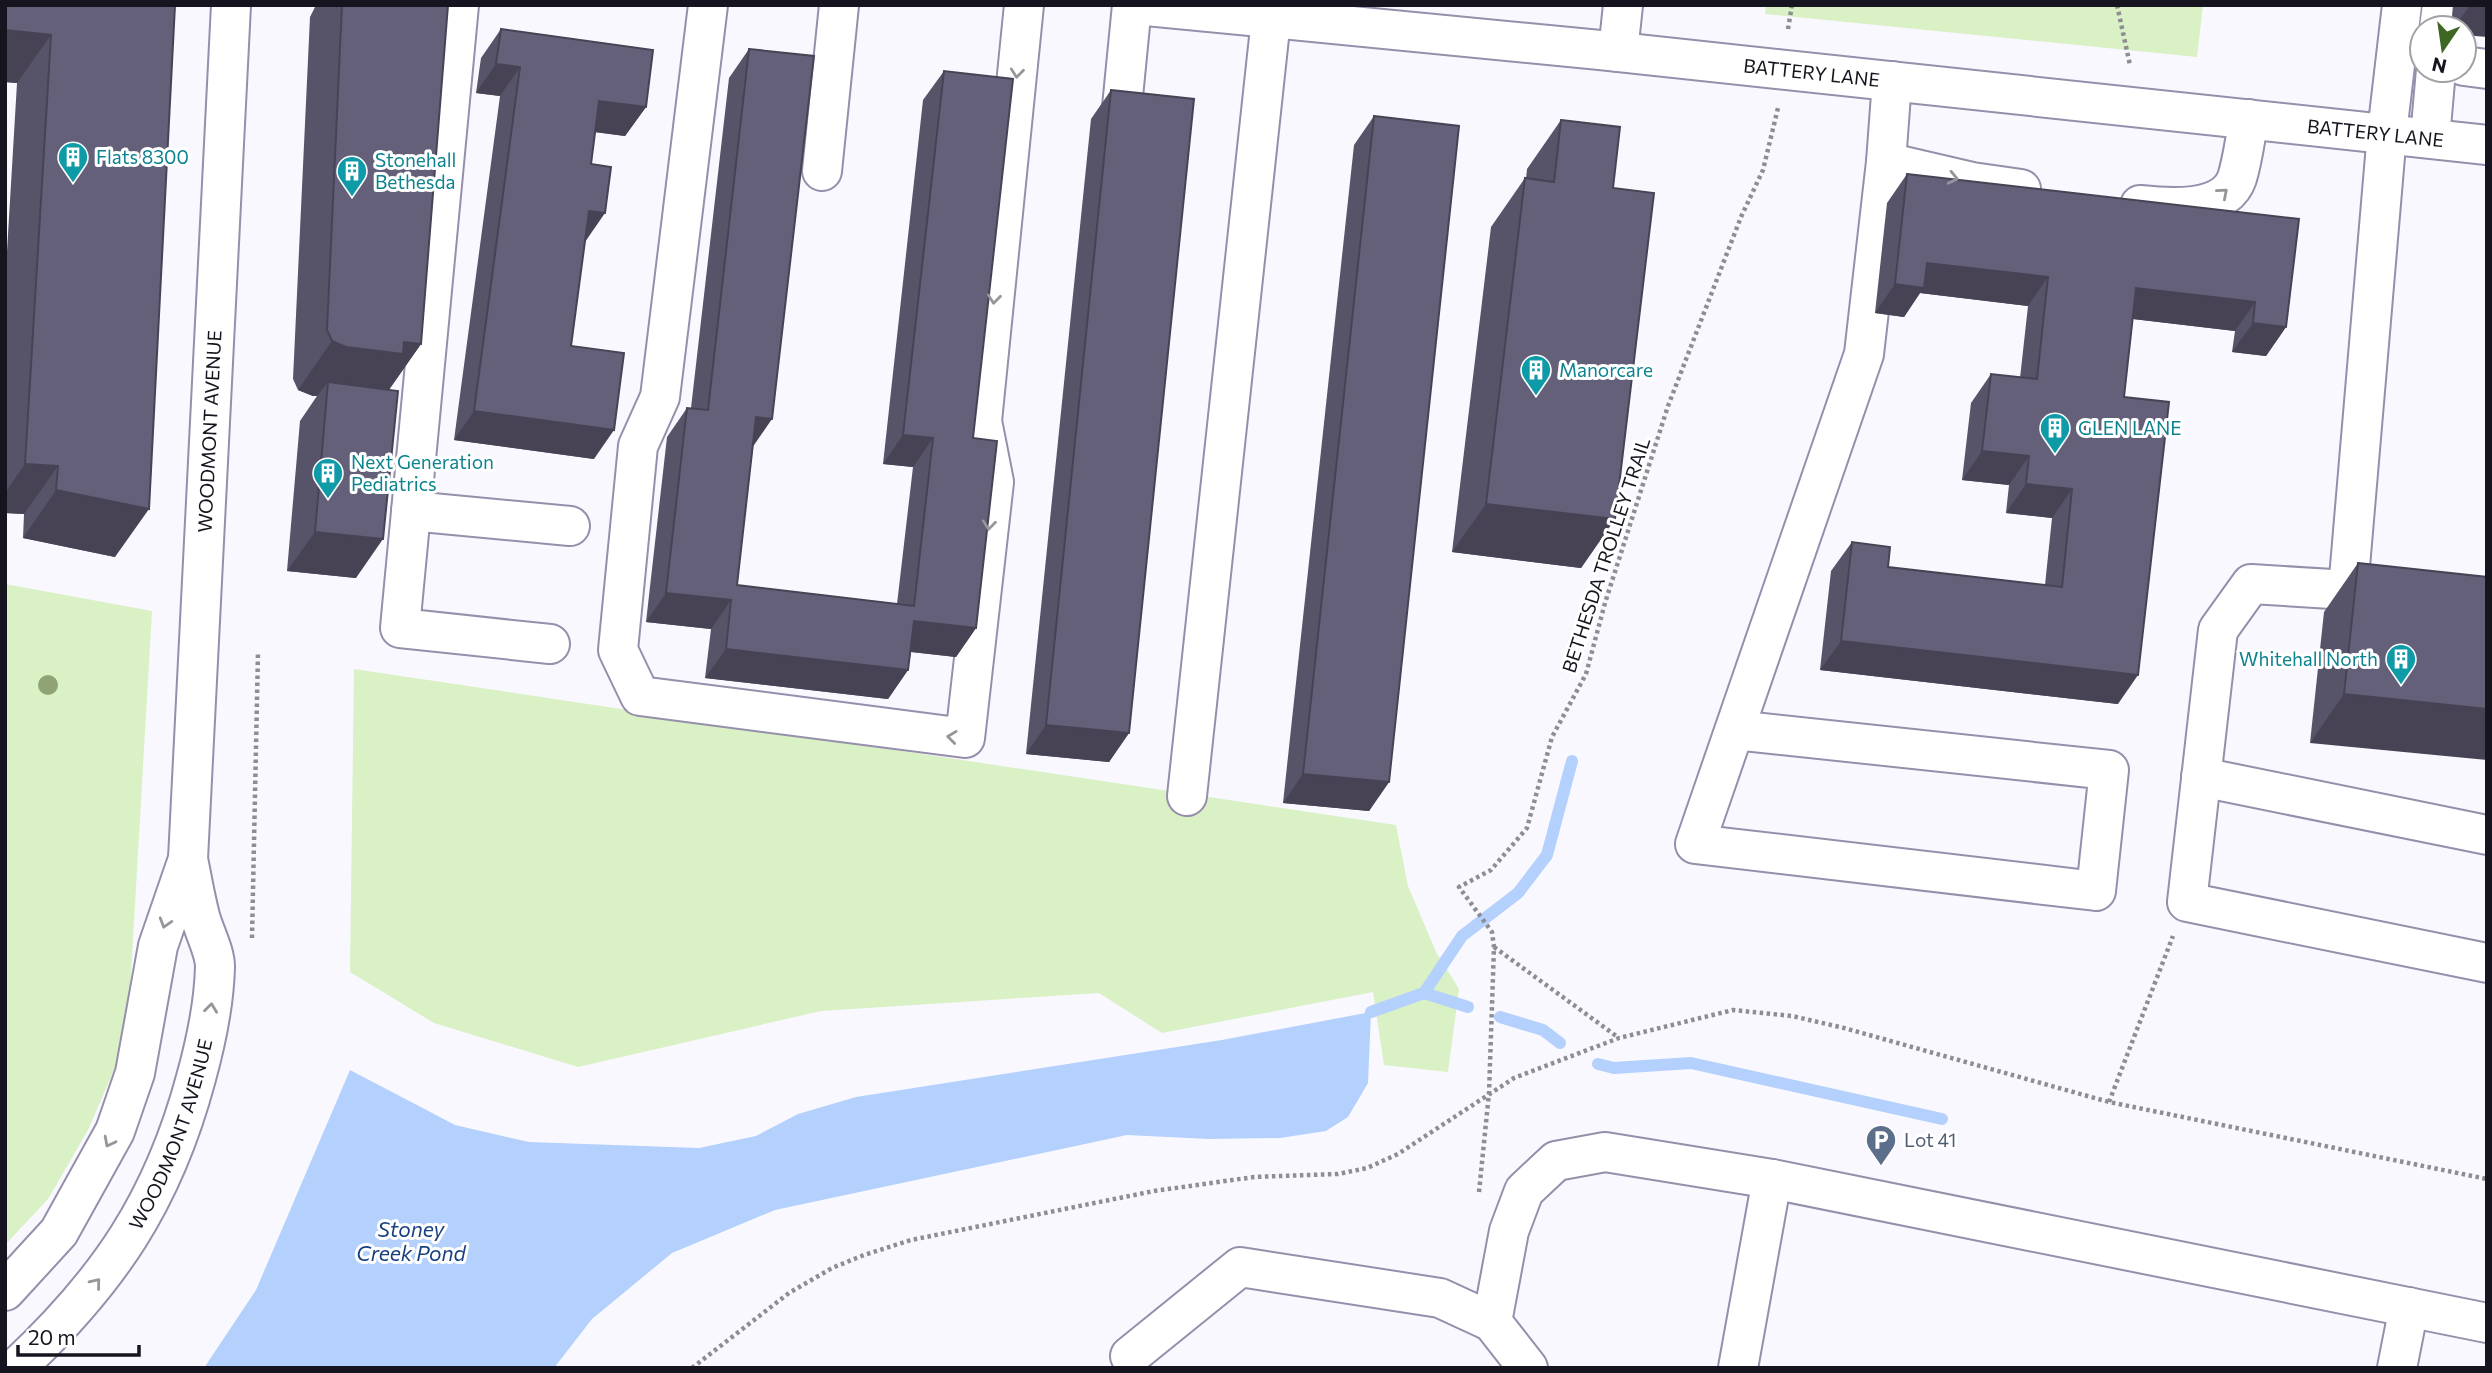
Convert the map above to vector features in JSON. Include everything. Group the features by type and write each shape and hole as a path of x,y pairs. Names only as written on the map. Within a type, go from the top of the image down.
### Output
{"street":[{"name":"WOODMONT AVENUE","path":"16,1368 64,1324 117,1257 162,1180 191,1096 210,1014 215,964 200,916 188,859 231,5"},
{"path":"458,5 400,628 550,644"},
{"path":"708,5 660,397 638,446 618,650 640,696 965,738 994,482 982,421 1024,5"},
{"path":"822,171 839,5"},
{"path":"1121,117 1134,5"},
{"name":"BATTERY LANE","path":"1134,5 1459,21 1618,52 2487,145"},
{"path":"1618,52 1623,5"},
{"path":"2402,5 2387,133 2362,592 2251,584 2218,630 2187,902 2487,963"},
{"path":"1187,796 1274,12"},
{"path":"1735,730 2109,770 2096,891 1695,845 1864,354 1886,162 1892,81"},
{"path":"2430,138 2435,84"},
{"path":"2110,201 2178,210 2215,201 2236,181 2249,119"},
{"path":"1886,162 1972,182 2054,193"},
{"path":"411,511 570,526"},
{"path":"2201,777 2487,835"},
{"name":"WOODMONT AVENUE","path":"5,1291 59,1232 115,1130 135,1073 158,946 188,859"},
{"path":"1492,1322 1509,1231 1524,1191 1556,1161 1605,1152 1772,1179 2487,1324"},
{"path":"1738,1368 1772,1179"},
{"path":"1130,1356 1240,1267 1440,1298 1492,1322 1528,1368"},
{"path":"2397,1368 2409,1307"}],"path":[{"path":"1787,34 1792,5"},
{"path":"2117,5 2130,65"},
{"name":"BETHESDA TROLLEY TRAIL","path":"1489,1093 1494,947 1492,932 1459,887 1491,870 1527,828 1552,737 1586,674 1605,603 1668,406 1741,217 1763,170 1777,118"},
{"path":"2109,1102 2187,902"},
{"path":"1494,947 1619,1038"},
{"path":"692,1368 789,1293 832,1268 864,1255 911,1240 1154,1191 1254,1177 1338,1174 1367,1168 1398,1154 1514,1078 1619,1038 1733,1010 1792,1016 2109,1102 2487,1179"}],"green space":[{"path":"1766,5 2203,5 2197,57 1765,14"},
{"path":"5,584 152,611 130,991 117,1063 88,1130 48,1199 5,1245"},
{"path":"354,669 1396,825 1408,886 1436,952 1459,989 1448,1072 1384,1065 1373,992 1162,1033 1099,993 821,1011 578,1067 434,1023 350,972"}],"water":[{"name":"Stoney Creek Pond","path":"1371,1012 1368,1083 1348,1117 1326,1131 1280,1138 1209,1139 1127,1135 775,1210 672,1253 592,1319 554,1368 204,1368 256,1290 350,1070 455,1125 529,1142 699,1148 756,1136 798,1114 856,1097 1222,1040"}],"building":[{"name":"Flats 8300","path":"5,5 175,5 149,509 56,490 58,466 25,464 51,35 5,30"},
{"name":"Stonehall Bethesda","path":"342,5 448,5 421,344 404,342 403,354 346,347 332,341 327,330"},
{"path":"501,29 653,50 646,107 599,101 591,164 611,167 605,213 589,211 571,346 624,353 614,430 474,411 520,67 496,64"},
{"path":"749,49 814,56 772,419 756,417 737,585 914,606 933,438 903,435 944,71 1013,79 973,438 997,441 976,628 914,621 908,670 726,649 731,600 666,593 687,408 708,410"},
{"path":"1111,90 1194,99 1129,733 1046,725"},
{"path":"1374,116 1459,126 1389,782 1303,774"},
{"name":"Manorcare","path":"1561,120 1620,127 1613,188 1654,193 1615,519 1486,504 1525,178 1554,182"},
{"name":"GLEN LANE","path":"1907,174 2299,219 2286,327 2253,323 2255,302 2136,288 2124,397 2169,402 2138,675 1841,641 1852,542 1890,547 1888,567 2062,587 2072,489 2026,484 2029,456 1982,451 1991,374 2037,379 2048,277 1927,263 1924,288 1895,284"},
{"path":"328,382 398,391 383,539 315,532"},
{"path":"2358,563 2487,577 2487,709 2344,694"}],"waterway":[{"path":"1371,1012 1424,993 1462,936 1518,893 1547,855 1572,761"},
{"path":"1424,993 1468,1007"},
{"path":"1500,1017 1543,1030 1560,1043"},
{"path":"1598,1064 1614,1068 1691,1063 1942,1119"}],"place":[{"name":"Flats 8300","path":"73,184"},
{"name":"Stonehall Bethesda","path":"352,198"},
{"name":"Manorcare","path":"1536,397"},
{"name":"GLEN LANE","path":"2055,455"},
{"name":"Next Generation Pediatrics","path":"328,500"},
{"name":"Whitehall North","path":"2401,686"},
{"name":"Lot 41","path":"1881,1167"}]}
